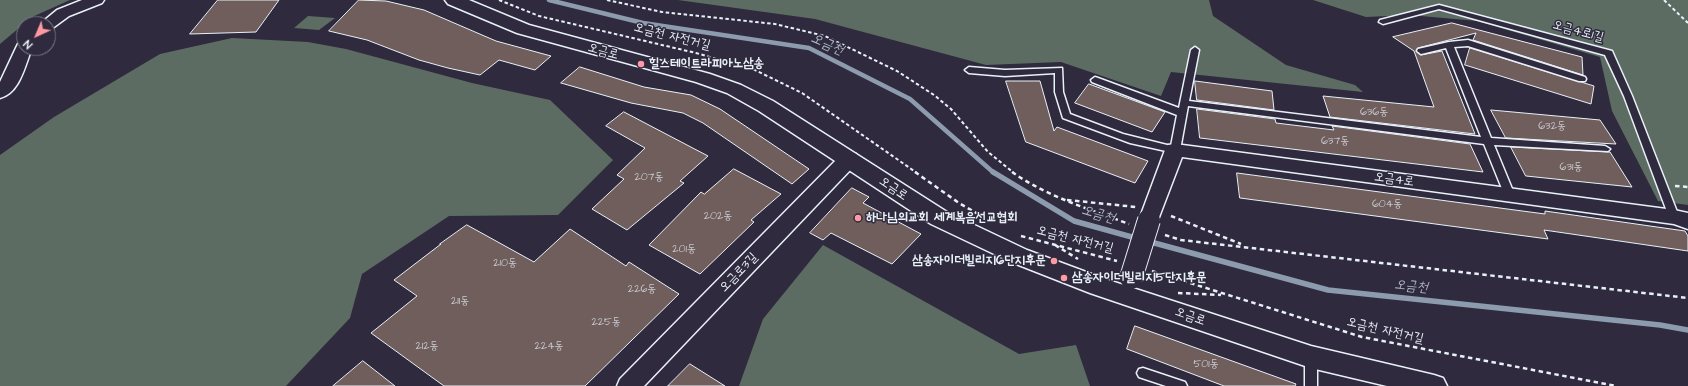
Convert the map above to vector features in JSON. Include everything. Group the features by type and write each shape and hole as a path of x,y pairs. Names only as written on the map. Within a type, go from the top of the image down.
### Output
{"street":[{"path":"56,18 63,13 96,0"},
{"name":"오금로","path":"454,0 522,29 703,78 734,89 766,106 939,218 1019,256 1130,276 1230,331 1311,357 1434,386"},
{"path":"0,92 6,88 20,56"},
{"path":"1130,276 1144,221 1175,150"},
{"name":"오금4로","path":"1175,150 1681,219"},
{"name":"오금로3길","path":"629,386 849,159"}],"lane":[{"name":"오금4로1길","path":"1383,22 1440,7 1609,53 1681,219"},
{"path":"1421,52 1449,45 1468,43 1582,79"},
{"path":"1449,45 1510,196"},
{"path":"969,70 1005,73 1059,70 1060,92 1066,116 1093,127 1160,148 1175,150 1195,50"},
{"path":"1095,80 1182,113"},
{"path":"1184,103 1488,141 1605,149"},
{"path":"1311,357 1311,386"},
{"path":"1143,373 1181,386"}],"path":[{"name":"오금천 자전거길","path":"499,0 539,16 696,53 755,70 802,93 959,203 993,223"},
{"name":"오금천 자전거길","path":"607,0 662,12 775,24 824,36 897,71 934,95 951,109 988,152 1006,168 1031,185 1063,200 1144,221 1181,240 1245,246 1688,298"},
{"path":"1664,0 1688,23"},
{"path":"1063,200 1144,221"},
{"path":"1171,216 1245,246"},
{"name":"오금천 자전거길","path":"1019,236 1037,242 1052,243 1130,276 1226,296 1362,337 1438,353 1616,386"},
{"path":"1174,292 1226,296"}],"green space":[{"path":"0,0 70,0 34,16 16,16 16,30 0,44"},
{"path":"678,0 1209,0 1213,16 1286,65 1355,85 1363,92 1171,72 1161,96 1061,62 986,65 815,19"},
{"path":"1313,0 1688,0 1688,205 1658,201 1612,111 1600,57 1477,21 1410,15 1366,17"},
{"path":"308,16 335,18 319,30 294,28"},
{"path":"232,38 308,42 346,49 472,83 550,100 613,160 558,215 449,216 362,274 350,318 286,386 0,386 0,155 54,117 160,54"},
{"path":"823,245 1019,354 1076,345 1090,386 739,386 763,319"}],"building":[{"path":"218,0 279,0 256,32 190,34"},
{"path":"359,0 386,1 424,10 496,41 551,56 535,70 499,60 480,75 419,60 367,40 329,31"},
{"path":"1452,23 1582,57 1583,75 1473,40 1476,33 1418,48 1416,51 1421,55 1442,51 1475,134 1330,117 1323,96 1434,107 1414,51 1393,37"},
{"path":"1470,48 1594,86 1591,104 1465,65"},
{"path":"580,67 644,87 691,95 720,109 809,169 792,184 703,123 683,113 631,103 561,83"},
{"path":"1006,81 1040,81 1054,131 1057,127 1148,161 1135,183 1026,142"},
{"path":"1195,81 1272,91 1274,110 1197,100"},
{"path":"1089,84 1165,112 1152,132 1075,103"},
{"path":"1197,109 1275,119 1276,123 1334,130 1332,126 1470,144 1483,172 1200,138"},
{"path":"1491,110 1600,120 1616,144 1506,138"},
{"path":"624,112 708,156 680,181 684,183 627,230 592,209 624,179 617,175 645,148 606,126"},
{"path":"1511,147 1610,152 1632,187 1526,176"},
{"path":"734,169 781,194 751,220 754,222 700,274 649,245 701,192 704,194"},
{"path":"1237,173 1545,214 1545,211 1685,231 1688,236 1688,251 1544,230 1548,239 1240,198"},
{"name":"하나님의교회 세계복음선교협회","path":"852,188 869,197 863,203 921,234 892,264 831,233 823,240 810,233"},
{"path":"467,225 534,262 570,229 626,266 629,262 679,294 585,386 444,386 371,333 417,296 394,280"},
{"path":"1135,326 1296,384 1295,386 1224,386 1127,349"},
{"path":"363,361 395,386 333,386"},
{"path":"690,364 725,386 668,386"}],"waterway":[{"name":"오금천","path":"549,0 643,23 809,48 910,99 994,173"},
{"name":"오금천","path":"993,172 1074,221 1139,239"},
{"name":"오금천","path":"1147,241 1328,290 1660,325 1688,330"}],"place":[{"name":"힐스테이트라피아노삼송","path":"641,64"},
{"name":"하나님의교회 세계복음선교협회","path":"858,218"},
{"name":"삼송자이더빌리지6단지후문","path":"1054,261"},
{"name":"삼송자이더빌리지5단지후문","path":"1064,278"}]}
